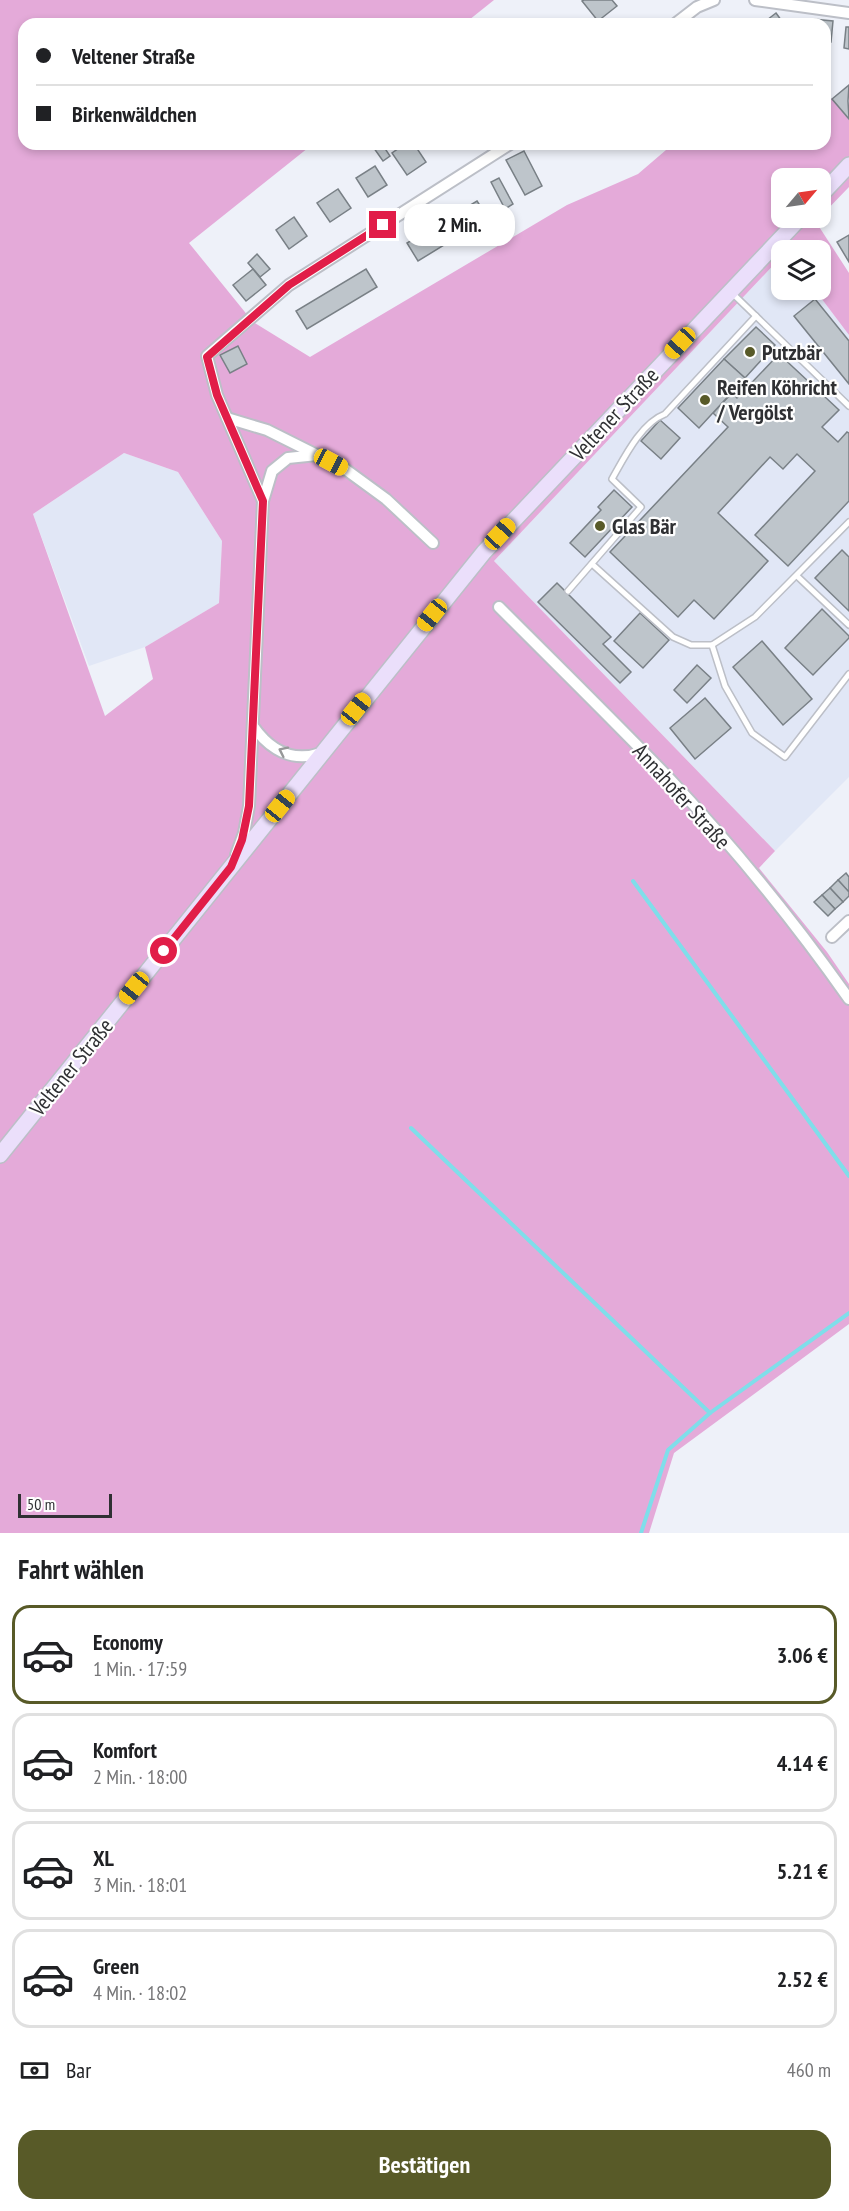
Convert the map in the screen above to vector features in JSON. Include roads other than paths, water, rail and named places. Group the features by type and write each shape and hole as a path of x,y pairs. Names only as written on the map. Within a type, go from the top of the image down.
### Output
{"main road":[{"path":"831,184 849,165"},
{"name":"Veltener Straße","path":"0,1155 484,552 790,228"}],"street":[{"path":"683,18 697,7 714,0"},
{"path":"755,0 816,4 849,13"},
{"path":"263,501 217,395 207,357 289,285 501,150"},
{"path":"227,418 267,430 345,470 386,499 433,543"},
{"path":"231,867 242,840 249,806 263,501 272,471 288,458 318,455"},
{"name":"Annahofer Straße","path":"499,607 668,777 746,867 821,959 849,999"},
{"path":"253,726 263,741 280,751 304,758 321,753"},
{"path":"832,937 849,921"}],"lane":[{"path":"730,291 849,406"},
{"path":"568,591 641,507 612,479 633,443 657,417 664,414 756,315"},
{"path":"592,564 673,637 691,645 712,645 755,617 849,522"},
{"path":"797,576 849,626"},
{"path":"712,645 725,686 752,733 785,757 849,674"}],"waterway":[{"path":"633,881 849,1176"},
{"path":"411,1128 710,1413"},
{"path":"641,1533 668,1450 710,1413 849,1313"}],"place":[{"name":"Putzbär","path":"750,352"},
{"name":"Reifen Köhricht / Vergölst","path":"705,400"},
{"name":"Glas Bär","path":"600,526"}]}
